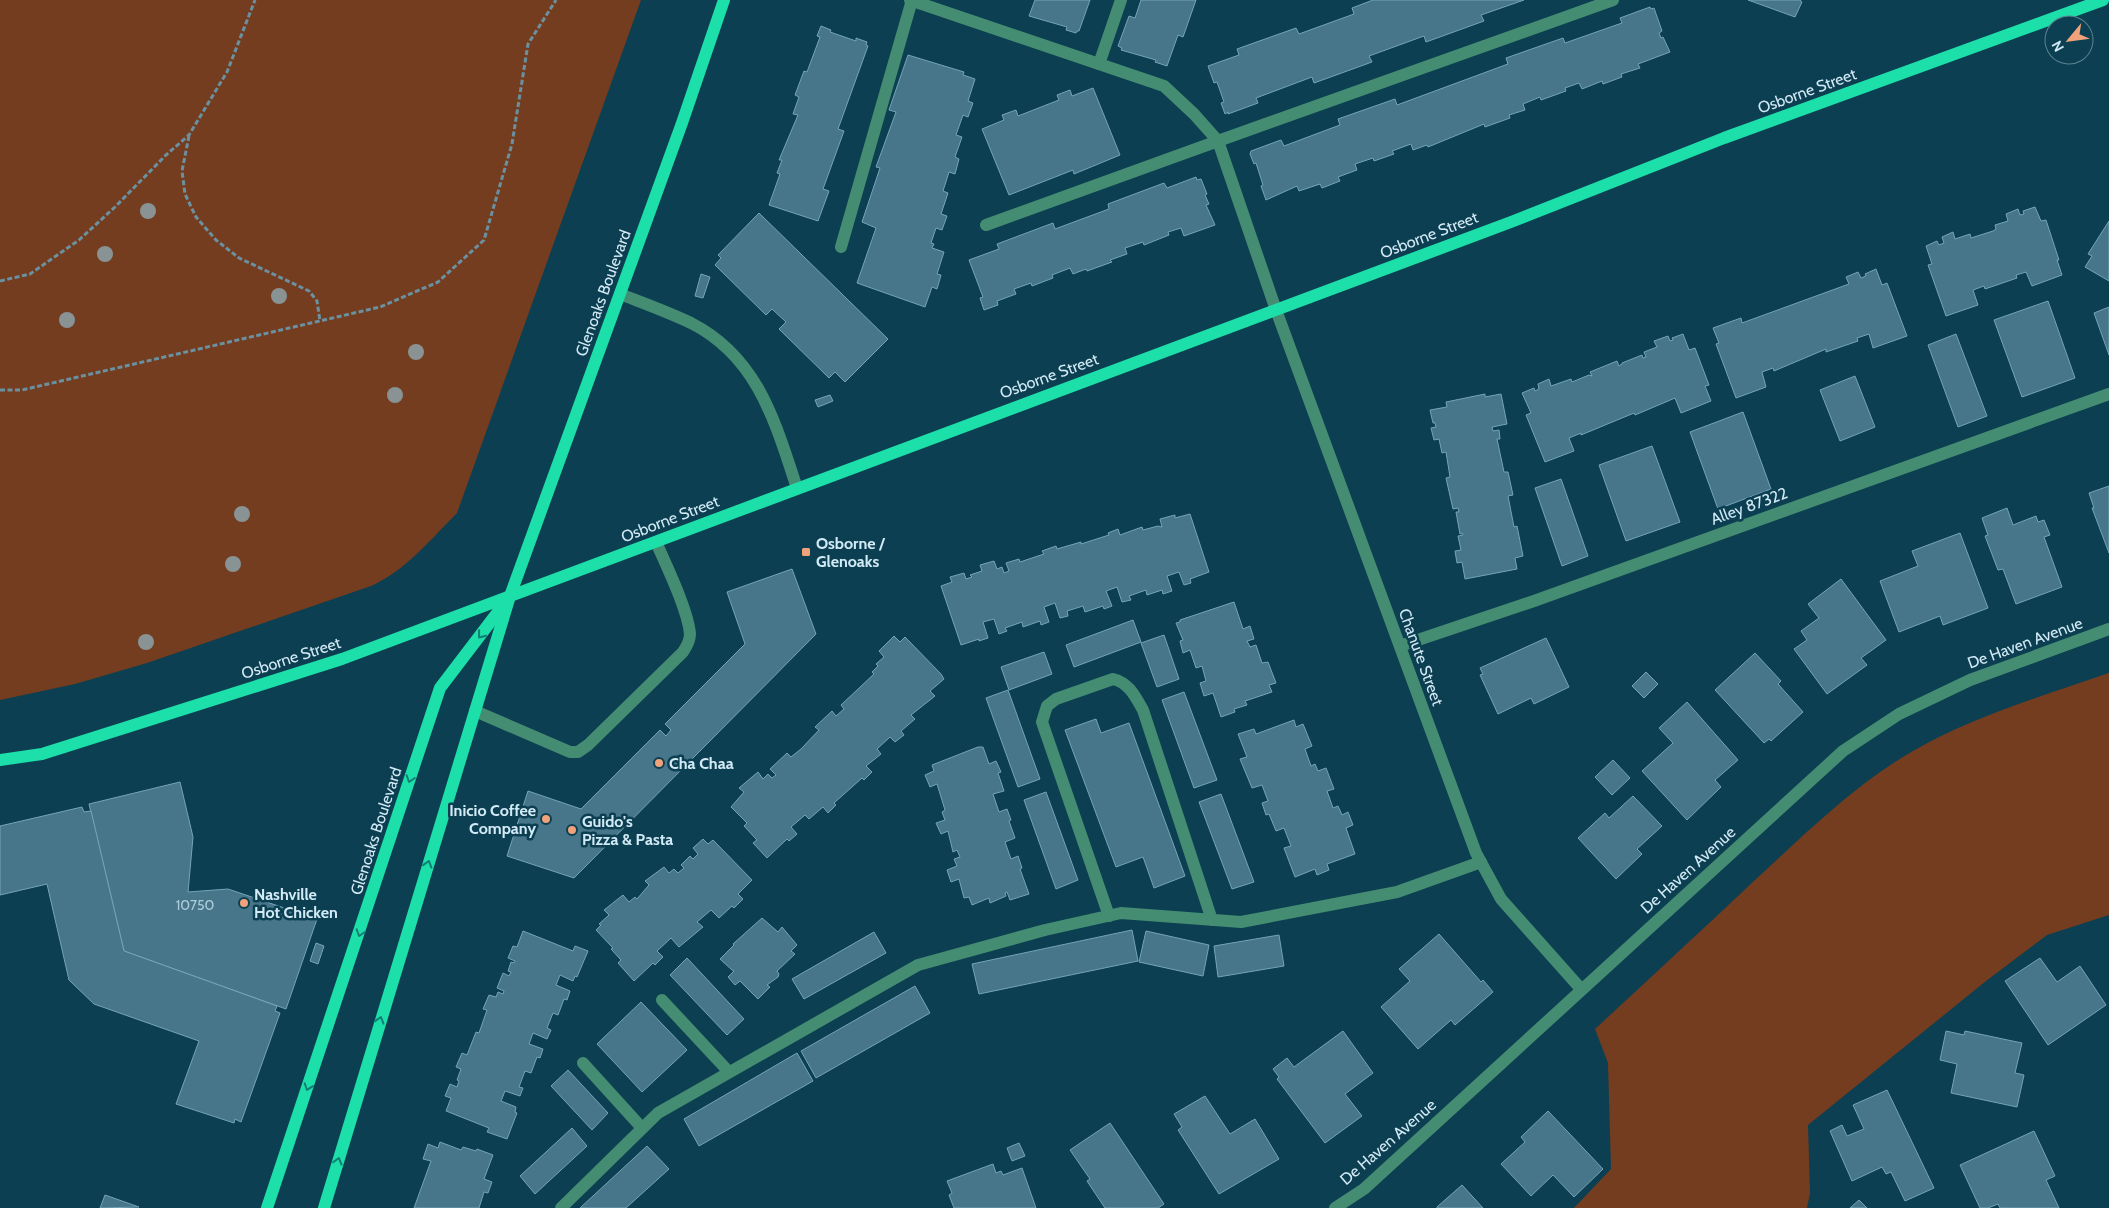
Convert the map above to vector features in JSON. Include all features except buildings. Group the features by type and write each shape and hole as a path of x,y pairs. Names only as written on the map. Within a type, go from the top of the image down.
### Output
{"main road":[{"name":"Glenoaks Boulevard","path":"324,1208 510,596 724,0"},
{"name":"Osborne Street","path":"0,760 42,754 342,659 1511,222 1724,138 2103,0"},
{"name":"Glenoaks Boulevard","path":"267,1208 440,688 510,596"}],"street":[{"path":"841,247 911,0 1164,86 1194,114 1218,141"},
{"path":"1099,64 1121,0"},
{"path":"986,225 1613,0"},
{"name":"Chanute Street","path":"1218,141 1276,310 1476,853 1501,900 1581,989"},
{"path":"620,294 691,323 723,344 744,365 765,400 778,431 797,488"},
{"name":"Alley 87322","path":"1400,646 1543,598 2109,394"},
{"path":"475,711 570,752 578,752 588,746 683,652 688,644 690,635 687,618 656,542"},
{"name":"De Haven Avenue","path":"1335,1208 1364,1189 1842,751 1899,714 1970,680 2109,629"},
{"path":"1109,916 1042,722 1047,706 1056,699 1113,680 1123,682 1133,692 1143,710 1212,920"},
{"path":"561,1208 658,1113 918,965 1045,930 1121,913 1241,922 1397,892 1481,862"},
{"path":"662,1000 729,1072"},
{"path":"583,1063 642,1128"}],"path":[{"path":"0,281 30,274 78,240 115,207 166,154 189,135 228,72 255,0"},
{"path":"0,390 22,390 380,307 438,282 484,240 512,144 528,44 556,0"},
{"path":"189,135 182,171 185,194 196,217 216,240 239,258 308,291 317,301 320,321"}],"shaded area":[{"path":"0,0 641,0 457,513 406,563 383,580 371,586 147,663 75,684 0,700"},
{"path":"2109,673 2109,915 2047,935 1986,981 1808,1125 1810,1193 1807,1208 1574,1208 1611,1169 1608,1063 1595,1029 1811,828 1891,764 1960,727"}],"place":[{"name":"Osborne / Glenoaks","path":"806,552"},
{"name":"Cha Chaa","path":"659,763"},
{"name":"Inicio Coffee Company","path":"546,819"},
{"name":"Guido's Pizza & Pasta","path":"572,830"},
{"name":"Nashville Hot Chicken","path":"244,903"}]}
